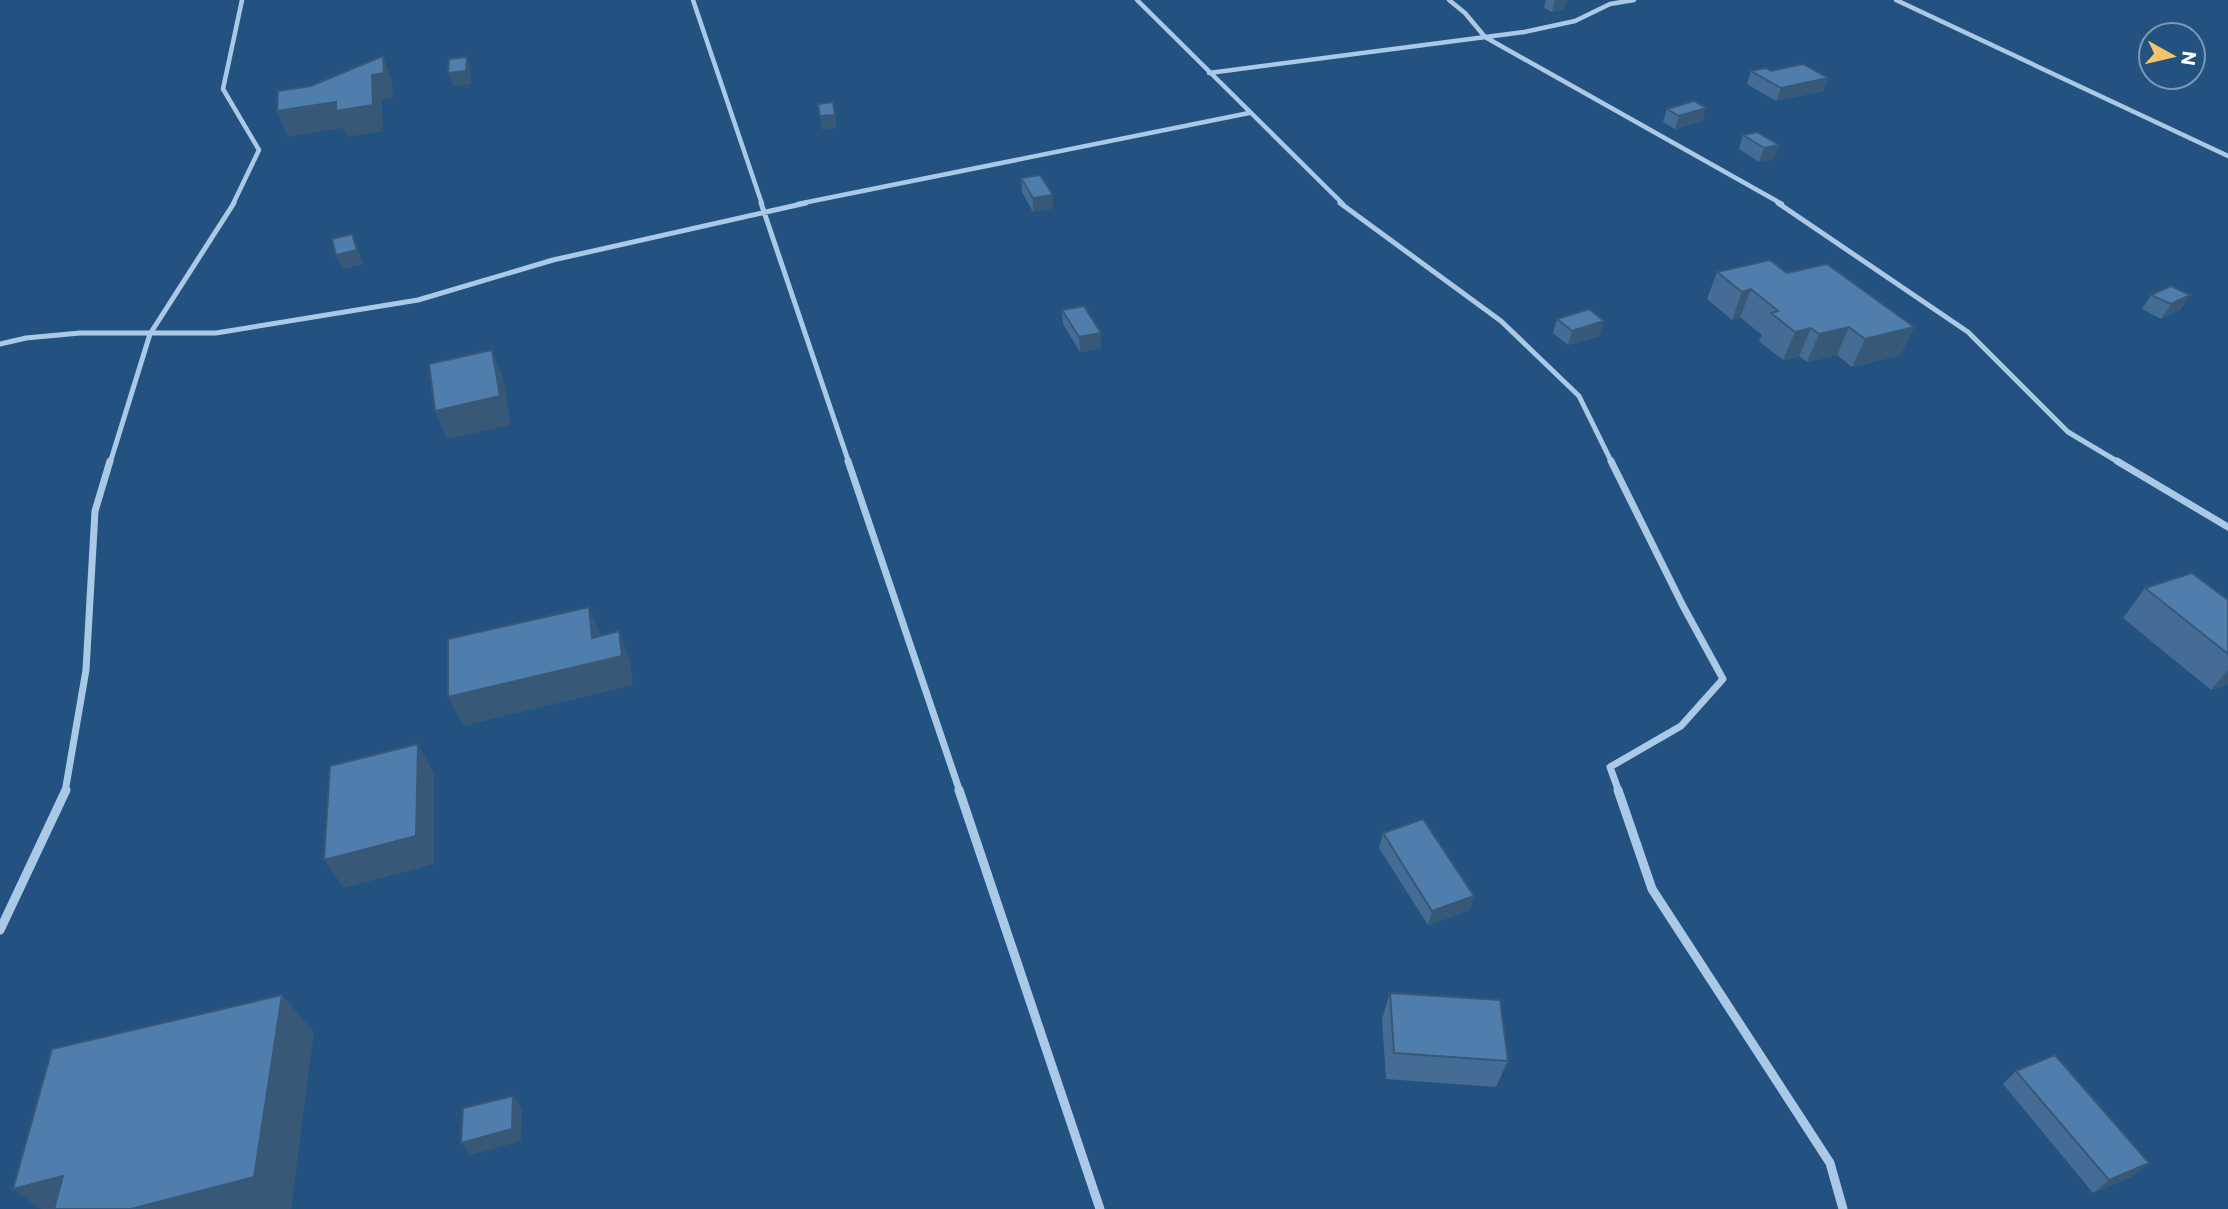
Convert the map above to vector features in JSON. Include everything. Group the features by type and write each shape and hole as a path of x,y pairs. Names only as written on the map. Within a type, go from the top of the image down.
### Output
{"street":[{"path":"0,930 68,786 86,670 95,511 150,334 229,212 258,150 223,89 242,0"},
{"path":"692,0 1100,1209"},
{"path":"1137,0 1338,201 1501,321 1579,396 1683,606 1723,679 1681,726 1610,767 1652,889 1830,1163 1843,1209"},
{"path":"1449,0 1465,13 1485,37 1795,212 1968,332 2068,432 2228,527"},
{"path":"1209,73 1485,37 1575,21 1610,4 1634,0"},
{"path":"1896,0 2228,156"},
{"path":"0,344 46,335 216,333 418,300 553,260 765,211 1249,113"}],"building":[{"path":"383,56 384,73 372,75 373,105 336,111 336,102 277,111 278,91 311,86"},
{"path":"467,57 466,71 448,73 449,59"},
{"path":"1803,64 1828,78 1781,88 1751,71 1766,68 1771,71"},
{"path":"1694,101 1706,108 1679,116 1667,109"},
{"path":"833,102 835,115 820,116 818,104"},
{"path":"1757,132 1779,145 1764,148 1743,135"},
{"path":"1040,175 1053,195 1033,198 1021,178"},
{"path":"352,234 357,250 336,255 332,239"},
{"path":"1770,260 1787,273 1827,264 1914,327 1865,339 1849,327 1819,334 1811,328 1795,332 1771,313 1778,311 1751,289 1742,292 1717,272"},
{"path":"2171,286 2190,295 2171,304 2151,295"},
{"path":"1084,306 1101,333 1079,337 1062,310"},
{"path":"1589,309 1604,321 1572,331 1557,319"},
{"path":"492,350 500,396 435,411 429,364"},
{"path":"2192,573 2228,600 2228,654 2145,588"},
{"path":"589,607 592,638 619,631 622,656 448,697 448,639"},
{"path":"418,744 416,836 324,860 330,766"},
{"path":"1423,819 1474,896 1432,911 1383,833"},
{"path":"1390,993 1500,1000 1508,1061 1394,1053"},
{"path":"282,995 254,1177 131,1209 54,1209 63,1176 13,1189 52,1049"},
{"path":"2055,1055 2149,1163 2109,1180 2016,1071"},
{"path":"513,1096 512,1129 461,1143 463,1108"}]}
